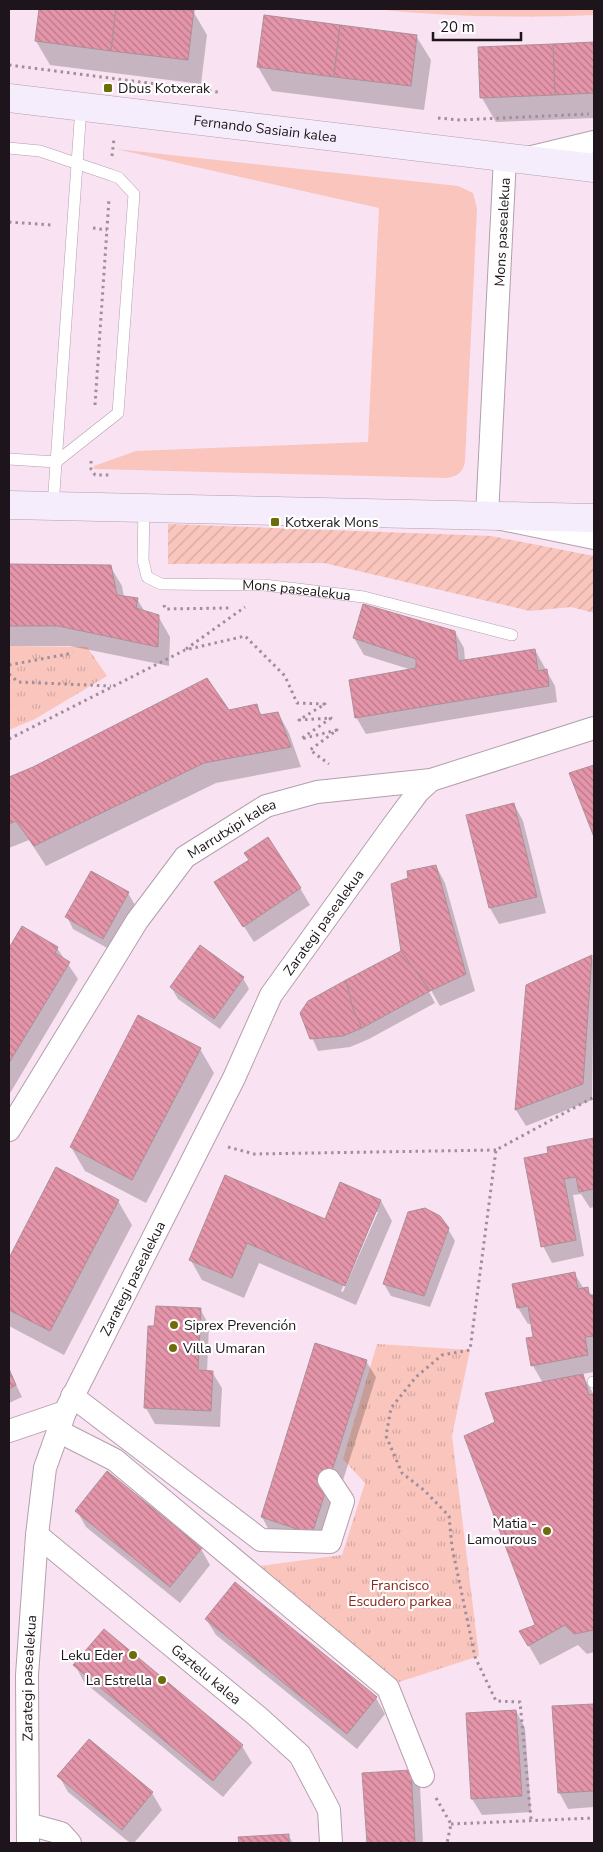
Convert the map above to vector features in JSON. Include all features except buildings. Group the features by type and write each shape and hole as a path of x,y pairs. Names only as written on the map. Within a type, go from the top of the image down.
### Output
{"main road":[{"name":"Fernando Sasiain kalea","path":"9,98 594,168"},
{"path":"9,505 594,518"}],"street":[{"name":"Fernando Sasiain kalea","path":"514,159 594,142"},
{"name":"Mons pasealekua","path":"487,516 514,159"},
{"path":"487,516 594,538"},
{"name":"Marrutxipi kalea","path":"9,1130 137,921 185,857 266,806 324,791 431,780 594,728"},
{"name":"Zarategi pasealekua","path":"28,1834 27,1675 37,1535 45,1468 65,1413 202,1140 272,995 392,827 418,792 431,780"},
{"path":"9,1431 65,1413"},
{"path":"65,1413 261,1540 330,1542 343,1500 329,1480"},
{"path":"65,1413 116,1460 388,1688 423,1776"},
{"name":"Gaztelu kalea","path":"37,1535 258,1716 300,1755 329,1810 331,1843"},
{"path":"28,1834 61,1833 70,1843"}],"lane":[{"path":"53,506 81,107"},
{"path":"9,148 40,150 111,175 119,178 134,194 118,413 56,462 9,459"},
{"path":"144,508 142,560 147,577 161,584"},
{"name":"Mons pasealekua","path":"161,584 264,585 364,597 512,635"}],"path":[{"path":"9,65 228,93"},
{"path":"432,118 460,120 594,114"},
{"path":"109,475 95,475 90,469 114,138"},
{"path":"9,740 185,650 246,607 165,610 161,584"},
{"path":"185,650 245,636 285,676 297,704 325,704 300,720 330,718 301,739 337,730 310,750 332,765"},
{"path":"9,665 74,653"},
{"path":"9,674 18,682 112,686"},
{"path":"202,1140 254,1154 496,1150 594,1097"},
{"path":"496,1150 470,1350 442,1355 416,1377 391,1408 386,1436 402,1473 426,1491 449,1516 452,1547 475,1657 496,1701 520,1702 530,1819"},
{"path":"423,1776 451,1824 447,1843"},
{"path":"451,1824 530,1819 594,1818"}],"green space":[{"path":"374,9 594,9 594,15 484,16"},
{"path":"116,149 458,186 473,193 477,209 465,461 459,473 447,478 94,469 94,466 136,451 368,442 379,208"},
{"path":"168,524 491,536 594,556 594,613 571,607 530,611 324,563 168,564"},
{"path":"9,646 87,647 107,676 35,719 9,730"},
{"name":"Francisco Escudero parkea","path":"377,1344 470,1350 452,1436 479,1656 399,1682 260,1566 342,1555 365,1483 343,1459"}],"place":[{"name":"Dbus Kotxerak","path":"108,88"},
{"name":"Kotxerak Mons","path":"275,522"},
{"name":"Siprex Prevención","path":"174,1325"},
{"name":"Villa Umaran","path":"173,1348"},
{"name":"Matia - Lamourous","path":"547,1531"},
{"name":"Leku Eder","path":"133,1655"},
{"name":"La Estrella","path":"162,1680"}]}
